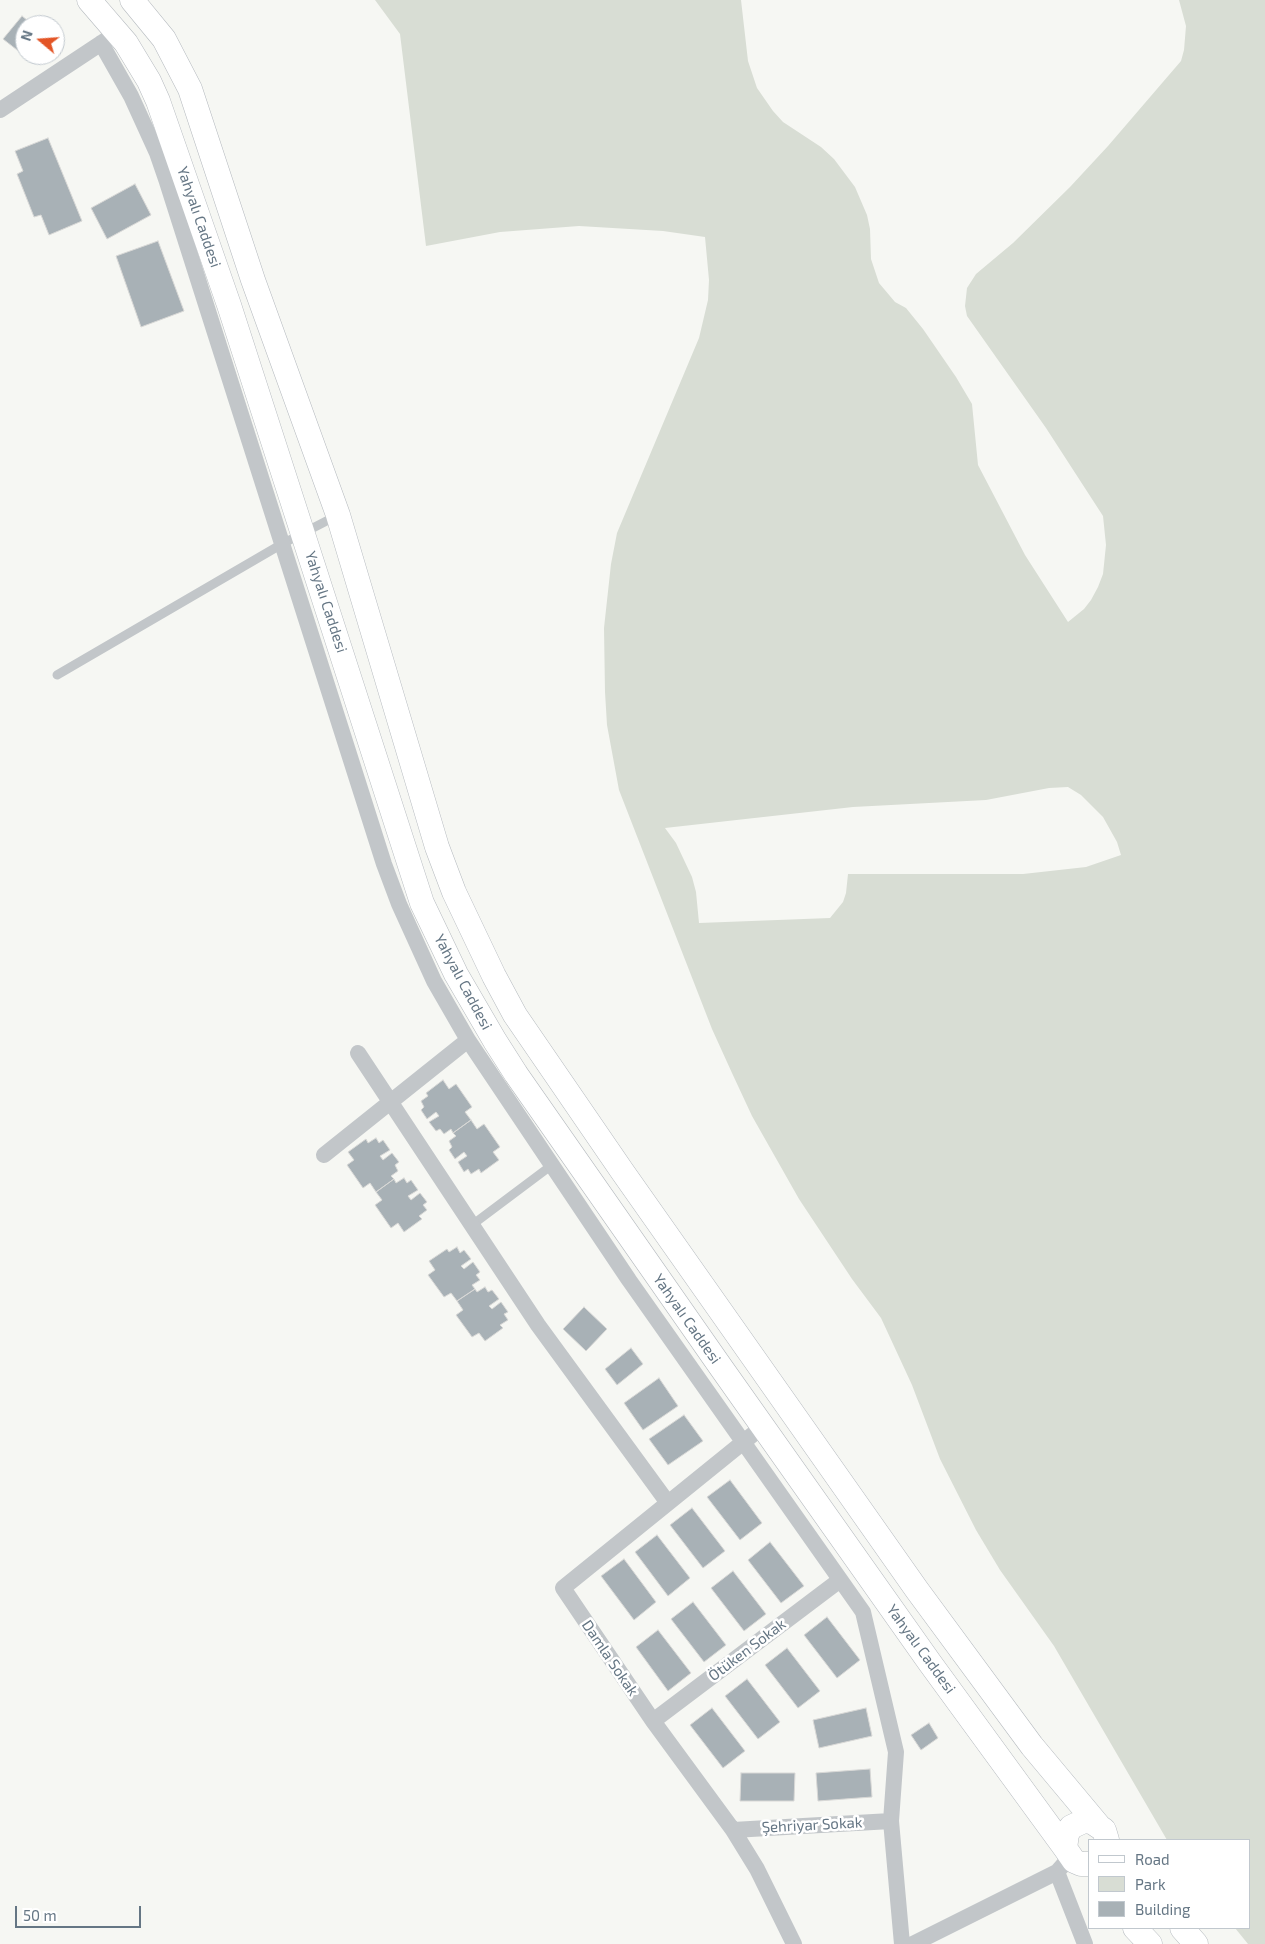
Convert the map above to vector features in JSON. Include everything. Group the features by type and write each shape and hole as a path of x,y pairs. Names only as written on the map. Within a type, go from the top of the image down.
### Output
{"main road":[{"name":"Yahyalı Caddesi","path":"89,0 109,38 138,62 158,101 229,305 422,903 456,974 516,1074 762,1427 1075,1863"},
{"name":"Yahyalı Caddesi","path":"142,4 174,55 190,89 254,280 338,515 437,848 474,936 515,1015 622,1171 917,1590 1032,1746 1106,1836"},
{"path":"1075,1863 1066,1834 1077,1823 1084,1821 1106,1836"},
{"path":"1136,1929 1150,1944"},
{"path":"1183,1929 1196,1944"}],"street":[{"path":"0,110 109,38 131,96 157,153 237,398 376,839 399,904 434,981 468,1040 628,1280 863,1612 896,1752 891,1821 902,1944"},
{"path":"324,1155 468,1040"},
{"path":"358,1053 538,1325 668,1503"},
{"name":"Damla Sokak","path":"762,1427 562,1588 653,1721 733,1830 756,1869 794,1944"},
{"name":"Ötüken Sokak","path":"653,1721 840,1580"},
{"name":"Şehriyar Sokak","path":"733,1830 891,1821"},
{"path":"913,1944 1075,1863 1085,1944"}],"lane":[{"path":"57,675 282,544 338,515"},
{"path":"472,1225 552,1165"}],"green space":[{"path":"375,0 741,0 748,61 757,88 783,122 821,147 834,159 855,187 867,215 870,229 871,259 879,283 895,302 906,308 923,329 972,404 978,465 1025,555 1068,622 1084,609 1091,600 1103,574 1106,545 1103,516 1046,428 967,316 965,306 967,288 976,274 1013,243 1070,187 1181,61 1186,26 1179,0 1265,0 1265,1944 1248,1944 1236,1929 1250,1929 1250,1839 1166,1839 1054,1646 1000,1570 976,1530 940,1459 912,1385 881,1318 852,1279 799,1199 752,1116 712,1029 619,790 607,725 605,692 604,628 611,564 617,533 699,338 708,300 709,280 705,237 663,231 579,226 500,232 426,246 400,34","holes":["1068,787 1081,795 1103,817 1117,842 1121,855 1086,867 1023,874 848,874 843,902 830,918 699,923 696,892 692,877 676,843 665,828 853,807 986,800 1049,788"]}],"building":[{"path":"15,24 15,48 3,39"},
{"path":"48,138 82,221 49,235 41,215 34,217 17,174 23,171 15,151"},
{"path":"135,184 151,215 107,239 91,208"},
{"path":"158,241 184,311 141,327 116,256"},
{"path":"443,1080 449,1089 456,1084 472,1107 465,1112 471,1120 453,1133 451,1129 444,1134 440,1129 436,1131 429,1122 439,1116 436,1112 427,1119 421,1110 424,1107 421,1101 428,1096 426,1093"},
{"path":"471,1120 477,1129 484,1124 500,1147 493,1152 499,1160 481,1173 479,1169 471,1174 468,1169 464,1172 458,1162 467,1156 464,1152 455,1159 449,1150 452,1147 449,1141 456,1136 453,1133"},
{"path":"376,1138 379,1143 383,1140 390,1150 380,1156 383,1160 392,1153 399,1162 395,1165 398,1171 391,1176 394,1179 376,1192 370,1183 363,1188 347,1165 354,1160 348,1152 366,1139 368,1143"},
{"path":"404,1178 407,1183 411,1180 418,1190 408,1196 411,1200 420,1193 427,1202 423,1205 427,1210 419,1216 422,1219 404,1232 398,1223 391,1228 375,1205 382,1200 376,1192 394,1179 396,1183"},
{"path":"457,1247 460,1253 464,1250 471,1259 461,1266 464,1269 473,1262 480,1272 476,1275 480,1280 472,1285 475,1289 457,1301 451,1293 444,1297 428,1275 435,1270 429,1261 447,1249 449,1252"},
{"path":"485,1287 488,1292 492,1290 499,1299 489,1306 492,1309 501,1302 508,1312 504,1314 508,1320 500,1325 503,1328 485,1341 479,1333 472,1337 456,1315 463,1310 457,1301 475,1289 477,1292"},
{"path":"584,1307 607,1329 586,1351 563,1329"},
{"path":"631,1348 643,1364 617,1385 605,1369"},
{"path":"659,1378 678,1406 643,1430 624,1403"},
{"path":"684,1415 703,1441 668,1465 649,1439"},
{"path":"730,1480 762,1523 740,1540 707,1497"},
{"path":"692,1508 725,1551 703,1568 670,1525"},
{"path":"657,1535 690,1578 668,1596 635,1552"},
{"path":"770,1542 804,1586 781,1603 748,1560"},
{"path":"624,1559 656,1602 634,1620 601,1576"},
{"path":"733,1571 766,1614 744,1631 711,1588"},
{"path":"693,1602 726,1645 704,1662 671,1619"},
{"path":"827,1617 860,1660 837,1678 804,1635"},
{"path":"658,1630 691,1673 668,1691 636,1647"},
{"path":"787,1648 820,1691 798,1708 765,1665"},
{"path":"747,1679 780,1722 758,1739 725,1696"},
{"path":"712,1708 745,1751 723,1768 690,1725"},
{"path":"866,1708 872,1736 819,1748 813,1720"},
{"path":"929,1723 938,1738 921,1750 911,1735"},
{"path":"870,1769 872,1797 818,1801 816,1773"},
{"path":"741,1773 795,1773 794,1801 740,1801"}]}
